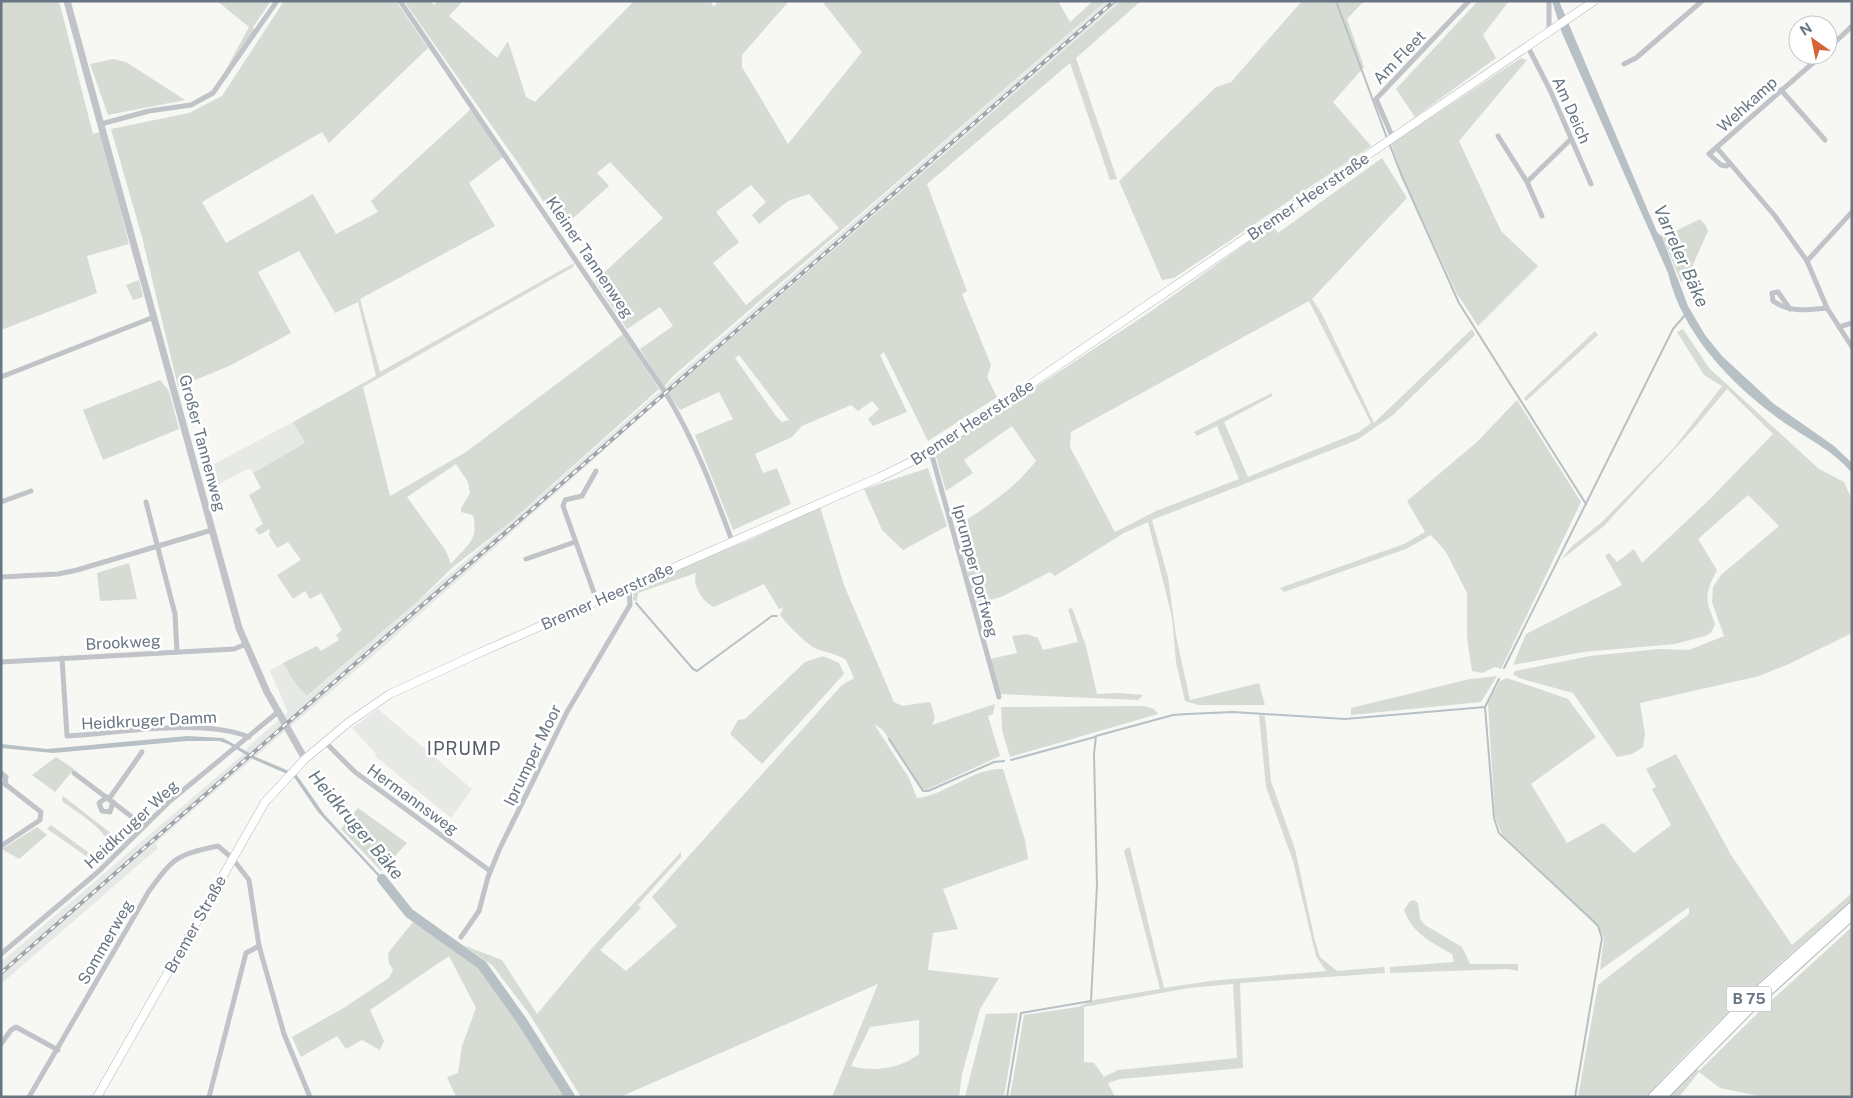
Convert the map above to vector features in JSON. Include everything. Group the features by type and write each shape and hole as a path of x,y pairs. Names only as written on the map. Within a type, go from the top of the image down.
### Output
{"highway":[{"name":"B 75","path":"1653,1097 1706,1041 1770,979 1852,908"},
{"name":"B 75","path":"1662,1097 1765,994 1852,916"}],"main road":[{"name":"Bremer Heerstraße","path":"305,759 348,722 390,694 931,452 1594,1"},
{"name":"Bremer Straße","path":"97,1097 265,802 305,759"}],"street":[{"name":"Großer Tannenweg","path":"68,1 212,530 246,644 278,712 305,759"},
{"path":"101,124 149,111 191,105 213,93 277,1"},
{"name":"Kleiner Tannenweg","path":"400,1 665,392 686,427 704,465 732,541"},
{"name":"Am Fleet","path":"1390,140 1376,99 1470,1"},
{"path":"1548,1 1549,33"},
{"path":"1624,64 1636,58 1702,1"},
{"path":"1838,40 1852,26"},
{"path":"1846,32 1852,38"},
{"name":"Am Deich","path":"1528,47 1591,184"},
{"name":"Wehkamp","path":"1730,164 1726,166 1720,165 1709,154 1811,65"},
{"path":"1782,90 1824,140"},
{"path":"1498,136 1527,182 1542,216"},
{"path":"1527,182 1571,139"},
{"path":"1717,148 1775,216 1807,261 1828,308 1852,347"},
{"path":"1807,261 1852,212"},
{"path":"1790,309 1803,311 1828,308"},
{"path":"1,378 154,317"},
{"path":"1839,328 1852,323"},
{"name":"Iprumper Dorfweg","path":"931,452 998,697"},
{"path":"596,471 582,496 564,502 563,506 597,601"},
{"path":"1,502 31,491"},
{"path":"146,502 175,614 177,652"},
{"path":"1,577 58,574 212,530"},
{"path":"526,559 575,542"},
{"name":"Iprumper Moor","path":"461,937 479,911 490,871 567,712 630,605 629,586"},
{"name":"Brookweg","path":"1,662 234,648 246,644"},
{"name":"Heidkruger Damm","path":"62,658 66,736 177,728 218,728 247,739"},
{"name":"Heidkruger Weg","path":"1,954 99,872 170,801 278,712"},
{"name":"Hermannsweg","path":"325,742 355,772 490,871"},
{"path":"109,800 142,752"},
{"path":"1,773 6,776 3,785 40,812 40,820 1,846"},
{"path":"74,773 144,826"},
{"name":"Sommerweg","path":"29,1097 149,891 171,862 179,856 218,846 232,858"},
{"path":"232,858 249,880 259,946 284,1034 310,1097"},
{"path":"209,1097 246,953 259,946"},
{"path":"1,1044 11,1030 16,1027 58,1050"}],"shaded area":[{"path":"1,1 59,1 93,134 101,132 129,244 87,256 97,293 1,330"},
{"path":"217,1 271,1 253,27 255,32 223,75 249,27"},
{"path":"284,1 396,1 428,48 329,143 322,132 202,202 226,243 313,194 336,234 378,212 371,201 471,109 503,157 469,183 495,226 360,299 380,372 574,263 573,267 363,387 390,496 466,452 623,334 659,389 508,524 453,567 417,602 307,696 295,683 283,663 317,646 321,651 339,640 336,635 342,630 321,593 310,599 305,591 293,599 277,575 301,560 288,542 277,548 269,535 270,529 259,535 255,529 263,524 249,495 261,488 253,473 305,443 293,422 376,376 358,302 335,313 299,251 258,272 291,333 229,366 178,387 142,237 111,129 189,113 222,96","holes":["456,464 468,482 470,493 461,508 461,512 473,515 473,537 467,547 451,564 446,551 407,497"]},
{"path":"404,1 430,1 434,5 438,1 463,1 449,16 497,58 508,41 526,97 535,102 634,1 710,1 714,7 718,1 789,1 742,55 742,67 788,144 862,52 822,1 1058,1 1070,22 1093,1 1106,1 672,377 664,387 640,349 673,326 660,307 627,329 595,281 663,218 610,162 597,173 609,186 561,229 525,173","holes":["751,185 766,202 752,215 759,224 788,201 809,194 839,228 746,305 713,263 739,242 716,212"]},
{"path":"1106,1 1121,1 711,355 383,647 184,818 155,844 158,848 1,984 1,962 241,756 252,743 288,712 270,671 283,663 295,683 308,696 508,524"},
{"path":"1121,1 1141,1 1076,58 1117,179 1110,180 1070,63 927,184 967,291 962,294 991,365 987,377 997,397 928,441 884,352 880,355 907,412 873,426 868,419 879,409 872,401 858,411 851,405 802,426 792,437 755,454 763,473 777,468 791,504 733,530 695,435 733,419 719,392 680,410 668,393","holes":["739,355 789,420 782,422 776,416 735,358"]},
{"path":"1302,1 1364,1 1347,19 1364,67 1333,102 1371,146 1174,278 1162,280 1119,181 1216,87 1231,82"},
{"path":"1478,1 1509,1 1483,35 1496,58 1415,117 1396,89"},
{"path":"1552,1 1559,1 1657,232 1662,237 1688,306 1705,335 1722,356 1774,404 1834,446 1852,463 1852,473 1836,457 1761,405 1726,373 1696,336 1684,316 1668,273 1562,33"},
{"path":"1521,58 1527,60 1459,141 1501,231 1538,266 1478,326 1456,292 1401,173 1391,144"},
{"path":"113,59 126,62 185,100 108,115 90,64"},
{"path":"1382,158 1407,198 1312,299 1322,314 1374,423 1472,329 1475,335 1393,415 1357,440 1152,520 1168,577 1176,636 1190,700 1259,683 1265,705 1198,705 1185,701 1176,662 1172,617 1148,522 1124,533 1055,576 1050,572 1001,597 975,604 956,526 999,497 1036,461 1012,426 964,460 973,473 946,491 935,453 1150,312 1272,225 1278,233","holes":["1309,301 1371,423 1359,432 1248,477 1224,422 1272,396 1272,393 1194,432 1197,436 1217,426 1239,479 1156,511 1115,532 1070,447 1071,432"]},
{"path":"1700,219 1708,231 1687,278 1681,282 1661,234 1672,233"},
{"path":"139,280 143,297 133,300 126,285"},
{"path":"1683,329 1709,368 1819,469 1844,482 1852,500 1852,633 1789,664 1759,676 1640,703 1645,734 1643,747 1632,754 1617,757 1573,693 1519,678 1513,674 1515,671 1590,656 1659,649 1689,650 1724,636 1712,602 1713,587 1721,575 1779,526 1748,495 1698,539 1717,570 1707,597 1715,624 1711,633 1675,644 1583,652 1513,665 1526,634 1622,585 1605,556 1609,553 1617,562 1634,549 1642,563 1709,500 1773,434 1727,389 1695,427 1604,526 1561,560 1571,547 1603,521 1673,449 1722,386 1704,375 1677,332"},
{"path":"1595,331 1598,335 1526,401 1524,398"},
{"path":"160,380 169,391 179,429 103,460 83,410"},
{"path":"1517,400 1581,502 1501,669 1495,667 1482,673 1472,671 1467,638 1467,593 1446,552 1431,535 1406,549 1284,592 1280,588 1404,544 1425,532 1407,501 1477,442"},
{"path":"293,422 305,443 253,473 250,468 209,489 203,470"},
{"path":"928,468 947,526 903,550 882,530 864,489"},
{"path":"820,507 844,585 894,702 902,706 931,703 935,718 932,725 995,704 993,714 988,716 1000,756 926,790 922,789 883,730 874,724 909,778 917,798 939,792 981,772 1003,769 1025,840 1028,859 943,889 958,929 933,933 928,970 999,978 980,1009 962,1074 959,1097 832,1097 878,984 620,1097 581,1097 530,1015 493,966 463,945 502,960 537,1014 594,946 681,852 681,857 638,905 641,908 600,950 626,971 677,926 652,897 842,685 854,678 846,660 811,646 792,628 780,615 783,608 779,609 764,584 714,607 699,593 695,583 696,573 638,593 637,601 633,600 634,587 752,539","holes":["919,1020 919,1054 904,1063 886,1068 869,1069 851,1066 870,1027"]},
{"path":"129,563 137,599 100,601 97,573"},
{"path":"1072,608 1086,646 1097,694 1143,695 1138,700 1000,694 990,659 1017,653 1012,636 1027,634 1038,638 1043,650 1078,642 1068,609"},
{"path":"823,656 839,663 844,674 762,764 730,734 738,720 745,719 805,662"},
{"path":"1497,676 1481,702 1351,715 1351,708 1470,679"},
{"path":"1507,678 1568,699 1596,737 1531,784 1567,843 1603,823 1634,853 1671,825 1652,789 1656,787 1646,769 1676,754 1731,855 1792,945 1852,893 1852,901 1746,995 1646,1097 1578,1097 1598,985 1689,914 1689,907 1600,970 1604,938 1598,925 1502,834 1495,817 1488,703 1500,681"},
{"path":"1143,706 1154,709 1158,714 1010,757 1002,730 1001,707"},
{"path":"378,709 472,789 451,818 375,756 376,754 352,728"},
{"path":"1259,715 1265,716 1271,781 1295,849 1320,957 1337,971 1384,967 1385,973 1240,983 1243,1068 1120,1079 1108,1083 1115,1097 1010,1097 1024,1015 1078,1007 1094,1000 1160,989 1124,851 1128,847 1130,848 1164,988 1210,981 1326,971 1316,956 1293,861 1266,787","holes":["1233,984 1237,1058 1118,1070 1104,1077 1094,1063 1084,1062 1084,1007 1189,988"]},
{"path":"187,736 223,738 256,757 296,774 324,814 379,874 390,889 318,812 294,777 253,759 228,744 219,741 187,741 53,753 1,748 1,744 47,749"},
{"path":"56,757 74,769 55,792 32,775"},
{"path":"63,796 121,841 116,849 99,865 47,829 51,825 96,858 110,847 103,834 97,828 63,802"},
{"path":"358,808 407,843 381,871 341,829"},
{"path":"37,827 47,835 19,859 2,849"},
{"path":"1414,900 1418,903 1420,919 1425,925 1462,947 1470,964 1518,964 1518,971 1508,969 1390,973 1390,967 1454,962 1452,954 1424,936 1412,925 1404,910 1410,901"},
{"path":"413,922 460,948 481,965 522,1022 569,1097 456,1097 447,1077 458,1073 462,1046 476,1008 449,956 370,1010 384,1041 380,1050 362,1040 346,1049 337,1036 301,1057 292,1037 342,1009 389,978 393,970 389,963 388,953"},
{"path":"1852,927 1852,1097 1764,1097 1720,1088 1699,1072 1679,1097 1667,1097 1694,1068 1699,1071 1762,1009"},
{"path":"1018,1013 1004,1097 965,1097 986,1014"}],"waterway":[{"path":"1336,1 1387,138"},
{"path":"1389,143 1459,303 1586,504"},
{"name":"Varreler Bäke","path":"1504,668 1673,329 1685,315"},
{"path":"636,603 693,669 697,671 772,616 777,616"},
{"path":"1499,679 1485,707 1494,818 1499,833 1598,926 1602,938 1575,1097"},
{"path":"1007,1097 1021,1013 1091,1001 1097,885 1094,754 1096,736 1173,715 1233,712 1345,719 1485,707"},
{"path":"1011,760 1095,737"},
{"path":"889,739 923,791 928,791 994,762 1004,761"},
{"name":"Heidkruger Bäke","path":"382,879 409,913 482,965 522,1021 570,1097"}],"railway":[{"path":"1,973 1114,1"}],"district":[{"name":"IPRUMP","path":"464,749"}]}
